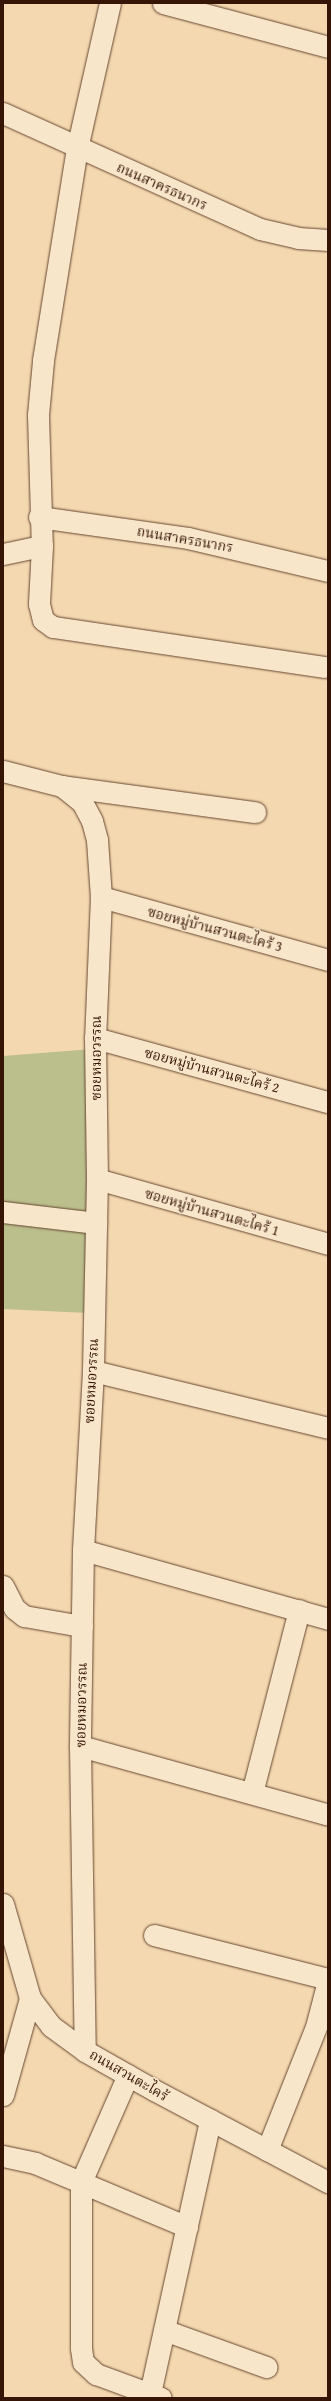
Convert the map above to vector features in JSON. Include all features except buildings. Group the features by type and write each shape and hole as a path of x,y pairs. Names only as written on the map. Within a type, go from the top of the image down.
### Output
{"street":[{"path":"110,3 77,148 43,361 38,415 39,516 42,546 39,604 43,620 53,627 325,668"},
{"path":"163,3 328,47"},
{"name":"ถนนสาครธนากร","path":"3,113 59,136 77,148 260,229 298,238 328,240"},
{"name":"ถนนสาครธนากร","path":"39,516 188,538 328,571"},
{"path":"3,554 42,546"},
{"name":"ซอยหมอวรรณ","path":"3,771 62,786 82,802 92,821 101,897 95,1038 97,1179 93,1371 83,1550 80,1746 85,2050"},
{"path":"62,786 255,812"},
{"name":"ซอยหมู่บ้านสวนตะไคร้ 3","path":"101,897 328,960"},
{"name":"ซอยหมู่บ้านสวนตะไคร้ 2","path":"95,1038 328,1102"},
{"name":"ซอยหมู่บ้านสวนตะไคร้ 1","path":"97,1179 328,1244"},
{"path":"3,1212 96,1223"},
{"path":"93,1371 328,1428"},
{"path":"83,1550 328,1619"},
{"path":"3,1586 14,1608 24,1616 82,1626"},
{"path":"252,1793 299,1610"},
{"path":"80,1746 328,1815"},
{"name":"ถนนสวนตะไคร้","path":"3,1904 9,1942 30,1998 51,2026 85,2050 128,2075 328,2182"},
{"path":"154,1934 328,1980 316,2027 267,2150"},
{"path":"3,2095 30,1998"},
{"path":"128,2075 81,2182 83,2362 96,2374 153,2397 164,2330 210,2120"},
{"path":"3,2156 35,2163 187,2227"},
{"path":"164,2330 266,2367"}],"green space":[{"path":"93,1049 88,1313 3,1309 3,1056"}]}
